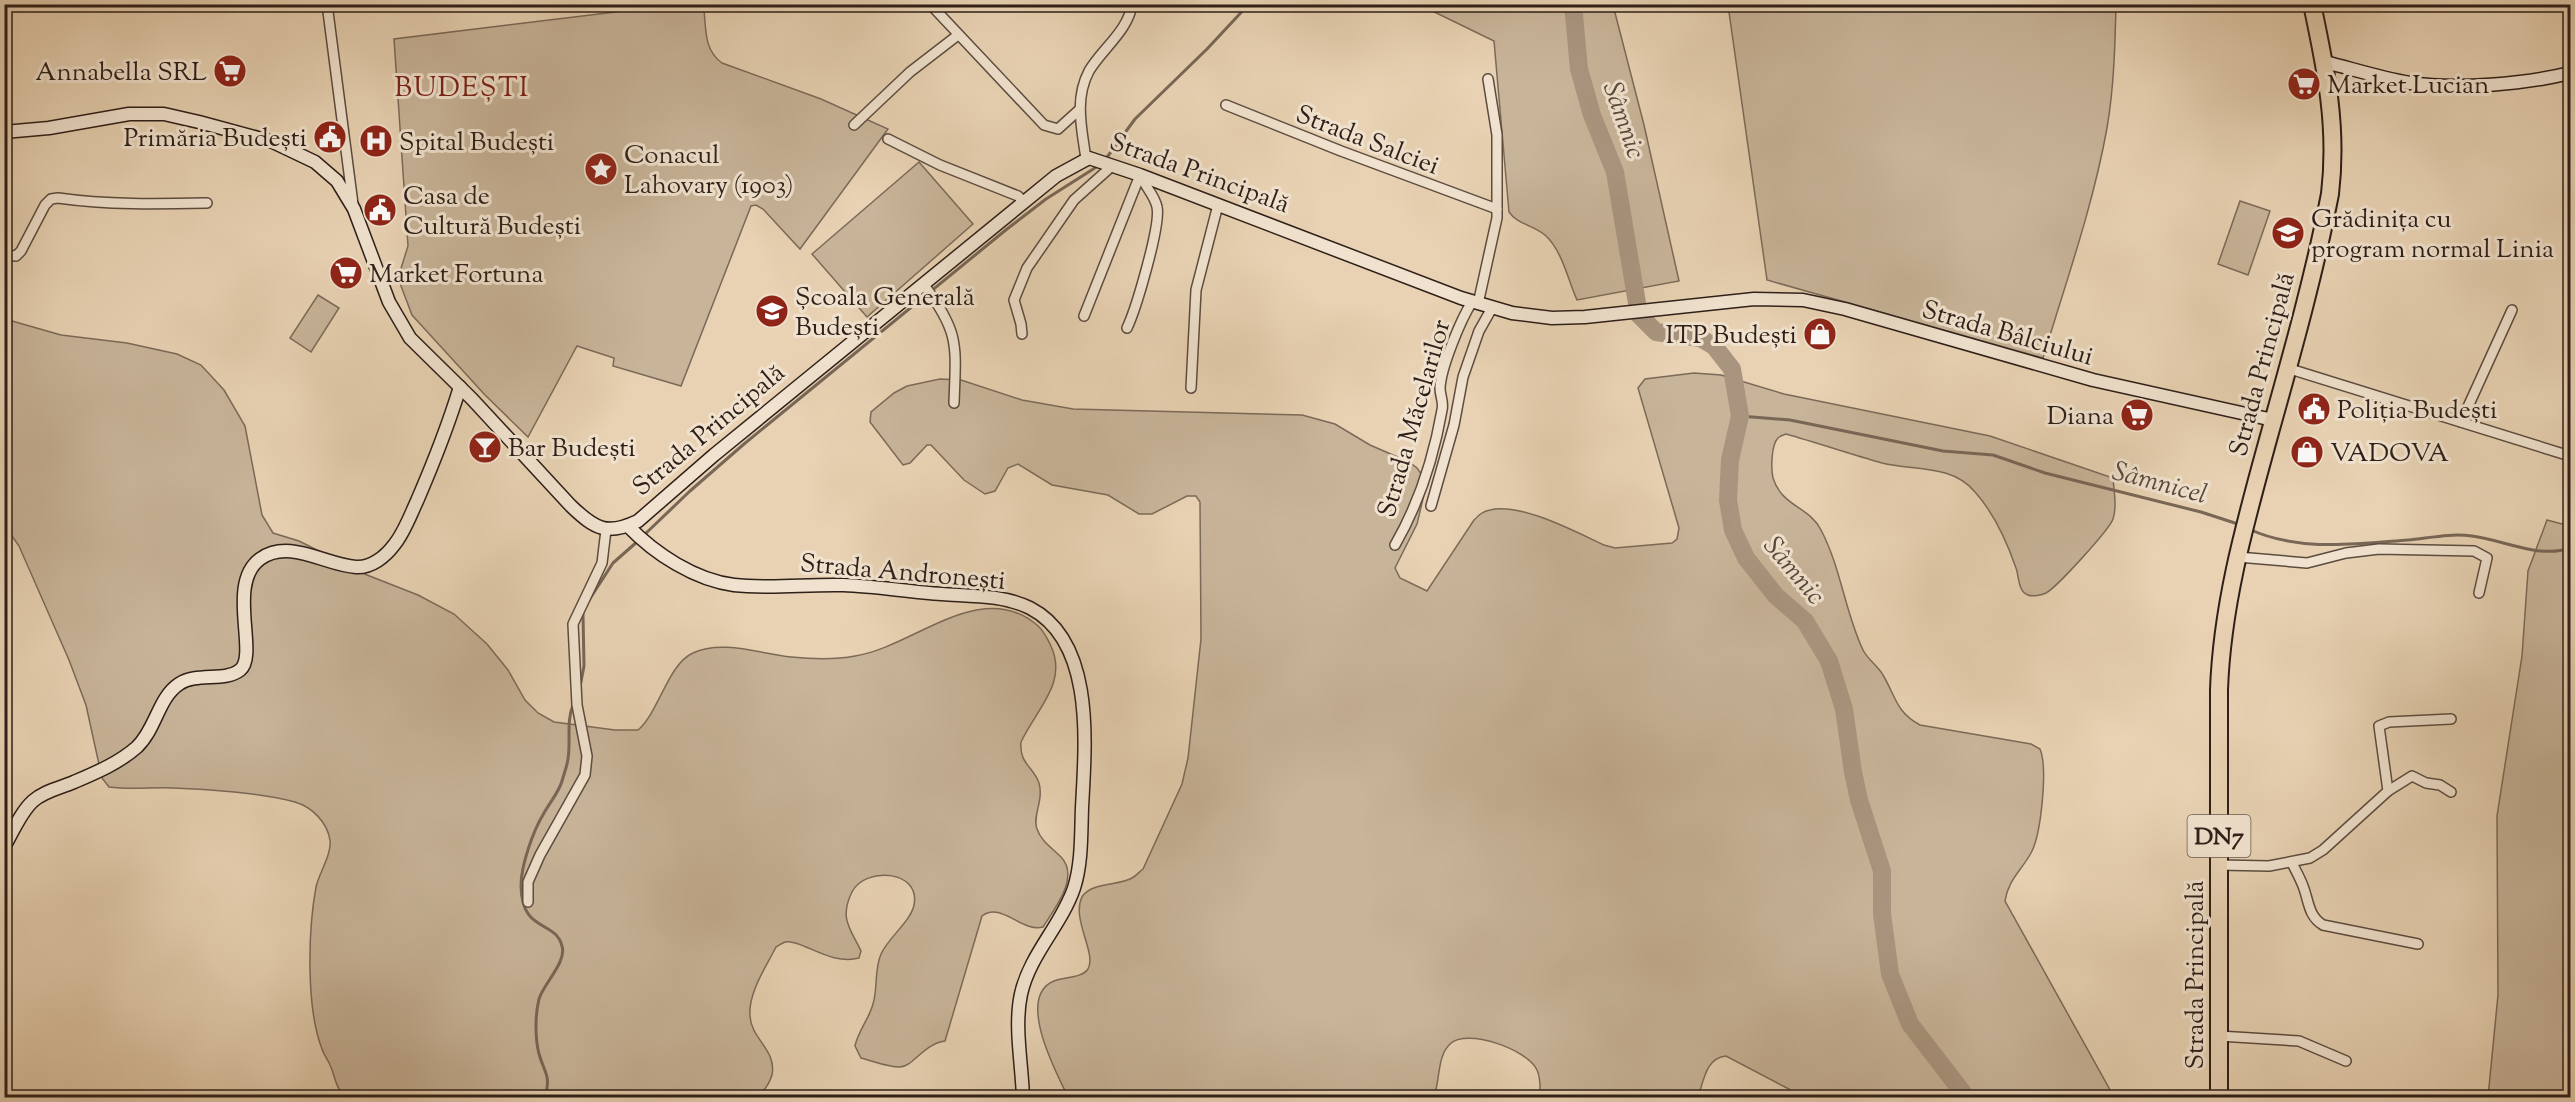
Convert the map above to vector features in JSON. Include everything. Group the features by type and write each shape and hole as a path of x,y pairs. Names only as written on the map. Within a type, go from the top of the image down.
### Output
{"highway":[{"name":"Strada Principală","path":"2219,1098 2220,667 2226,615 2238,557 2324,226 2331,183 2334,137 2325,62 2312,4"}],"main road":[{"path":"2325,62 2397,80 2430,85 2528,81 2571,73"},
{"path":"4,132 49,128 129,114 181,117 253,136 303,155 337,181 354,209 381,284 396,316 419,348 460,387 585,520 606,530"},
{"name":"Strada Principală","path":"606,530 635,533 638,521 714,455 925,286 1021,199 1056,176 1089,159 1140,175 1475,303 1532,317 1610,314"},
{"name":"Strada Bâlciului","path":"1610,314 1730,301 1783,298 1825,304 2093,380 2273,420"},
{"path":"4,847 23,813 33,801 45,793 111,765 138,746 150,730 171,690 180,682 198,676 220,676 241,670 244,665 245,650 243,614 246,576 256,562 274,553 285,552 307,554 355,567 363,566 387,553 407,523 433,464 460,387"},
{"name":"Strada Andronești","path":"635,533 676,563 716,581 734,585 843,585 993,598 1031,608 1051,623 1059,634 1073,663 1083,701 1085,746 1079,856 1074,888 1030,966 1020,996 1023,1098"}],"street":[{"path":"327,4 354,209"},
{"path":"930,4 1048,128 1058,129 1079,110"},
{"path":"1089,159 1079,110 1083,87 1089,71 1127,18 1132,4"},
{"path":"854,125 910,72 958,35"},
{"name":"Strada Măcelarilor","path":"1395,546 1408,522 1421,487 1442,412 1440,388 1445,366 1463,319 1475,303 1492,242 1497,209 1497,135 1488,79"},
{"name":"Strada Salciei","path":"1226,105 1341,152 1497,209"},
{"path":"888,139 940,165 1021,199"},
{"path":"1022,334 1022,324 1014,300 1027,268 1074,200 1110,165"},
{"path":"1084,316 1140,175"},
{"path":"1127,328 1134,311 1157,221 1156,202 1140,175"},
{"path":"4,255 16,256 21,251 45,205 51,199 139,205 207,203"},
{"path":"1191,388 1196,290 1218,205"},
{"path":"925,286 944,312 954,338 956,372 954,403"},
{"path":"1431,506 1454,425 1463,377 1479,331 1492,308"},
{"path":"2461,422 2512,310"},
{"path":"2287,368 2571,456"},
{"path":"528,902 528,882 540,855 585,775 586,756 577,705 573,624 581,603 596,580 602,563 606,530"},
{"path":"2238,557 2307,563 2346,553 2379,549 2475,552 2487,558 2479,593"},
{"path":"2388,791 2379,726 2389,722 2451,719"},
{"path":"2219,865 2269,866 2310,858 2323,850 2388,791 2412,776 2426,783 2440,785 2451,792"},
{"path":"2292,863 2304,887 2315,920 2323,925 2418,944"},
{"path":"2219,1036 2299,1041 2346,1061"}],"shaded area":[{"path":"673,5 701,5 704,9 709,46 722,63 821,99 888,129 800,249 763,209 756,205 751,206 681,386 613,366 614,358 577,346 528,437 485,395 412,315 398,278 408,246 394,39"},
{"path":"1420,5 1613,5 1644,125 1679,281 1577,300 1551,241 1509,212 1494,41"},
{"path":"1728,5 2116,5 2115,51 2107,128 2078,244 2043,358 1767,280"},
{"path":"919,162 973,224 867,317 812,254"},
{"path":"2240,201 2270,211 2248,275 2218,264"},
{"path":"318,295 339,308 311,352 290,338"},
{"path":"5,319 61,335 127,343 177,354 201,365 224,390 245,426 262,515 273,533 299,541 367,575 418,595 454,614 487,644 508,670 525,700 538,713 554,722 615,730 638,730 652,712 677,667 693,653 704,649 729,647 779,655 831,659 877,650 970,611 993,608 1015,612 1041,629 1055,658 1056,671 1049,694 1021,742 1021,749 1024,760 1039,783 1037,829 1044,841 1066,865 1067,883 1059,902 1043,927 1027,926 997,912 989,912 982,916 945,1041 931,1046 905,1066 890,1066 861,1058 855,1046 873,1004 881,954 909,917 914,905 914,893 909,885 901,879 879,875 859,884 852,892 846,909 850,929 861,951 859,958 827,956 792,942 785,942 776,947 758,980 750,1007 751,1024 768,1051 773,1066 768,1085 756,1097 345,1097 337,1086 322,1049 313,1013 311,991 310,947 313,905 316,887 330,845 326,827 322,821 301,804 281,799 202,789 109,787 102,778 86,705 69,660 19,546 5,526"},
{"path":"1694,373 1721,375 1784,394 1990,436 2113,478 2115,509 2109,525 2052,589 2044,594 2032,596 2022,591 2008,548 1988,509 1966,483 1955,477 1932,470 1882,463 1786,434 1776,441 1772,457 1773,478 1777,488 1789,501 1810,516 1821,530 1863,650 1881,672 1906,715 1920,725 2031,744 2040,749 2043,786 2038,832 2031,853 2012,881 2005,901 2114,1097 1804,1097 1726,1056 1710,1065 1698,1097 1540,1097 1539,1076 1531,1062 1510,1048 1469,1038 1458,1040 1446,1049 1434,1097 1068,1097 1042,1036 1038,1019 1038,1003 1043,990 1054,981 1077,976 1088,969 1089,954 1081,925 1079,906 1082,897 1092,889 1132,878 1143,869 1182,784 1188,758 1201,639 1200,502 1196,496 1187,496 1152,514 1139,514 1108,495 1052,485 1018,464 1008,468 995,491 985,494 964,480 931,445 927,445 910,463 903,465 870,422 871,412 894,393 907,386 940,379 961,380 1022,400 1073,409 1302,415 1335,424 1370,445 1409,462 1417,468 1427,482 1417,524 1395,568 1400,578 1427,591 1474,520 1488,511 1517,510 1532,514 1615,548 1672,543 1677,539 1679,528 1638,388 1645,379"},
{"path":"2547,520 2570,526 2570,1097 2488,1097 2498,995 2497,816 2522,656 2528,571"}],"waterway":[{"path":"1105,160 1135,119 1207,49 1249,4"},
{"name":"Sâmnic","path":"1573,4 1579,69 1592,115 1615,172 1639,315 1656,332 1700,338 1714,346 1732,369 1740,416 1730,460 1728,500 1733,530 1746,558 1776,596 1805,621 1829,661 1844,709 1859,800 1882,871 1882,914 1890,974 1910,1024 1967,1098"},
{"path":"643,536 744,444 1007,229 1046,199 1098,166"},
{"name":"Sâmnicel","path":"1740,416 1790,420 1943,451 1993,455 2045,473 2201,512 2241,525"},
{"name":"Sâmnicel","path":"2249,529 2287,541 2307,544 2368,543 2456,535 2484,538 2534,550 2558,551 2570,548"},
{"path":"589,600 613,563 638,541"},
{"path":"580,687 584,666 583,614"},
{"path":"545,1098 547,1079 538,1048 537,1012 539,999 558,966 563,952 553,932 539,924 527,912 521,886 525,858 532,838 559,789 568,762 570,718 573,705"}],"place":[{"name":"Annabella SRL","path":"230,71"},
{"name":"Market Lucian","path":"2304,84"},
{"name":"Primăria Budești","path":"330,137"},
{"name":"Spital Budești","path":"376,141"},
{"name":"Conacul Lahovary (1903)","path":"601,169"},
{"name":"Casa de Cultură Budești","path":"380,210"},
{"name":"Grădinița cu program normal Linia","path":"2288,233"},
{"name":"Market Fortuna","path":"346,273"},
{"name":"Școala Generală Budești","path":"772,311"},
{"name":"ITP Budești","path":"1820,334"},
{"name":"Poliția Budești","path":"2314,409"},
{"name":"Diana","path":"2137,415"},
{"name":"Bar Budești","path":"485,447"},
{"name":"VADOVA","path":"2307,452"}],"district":[{"name":"BUDEȘTI","path":"462,86"}]}
